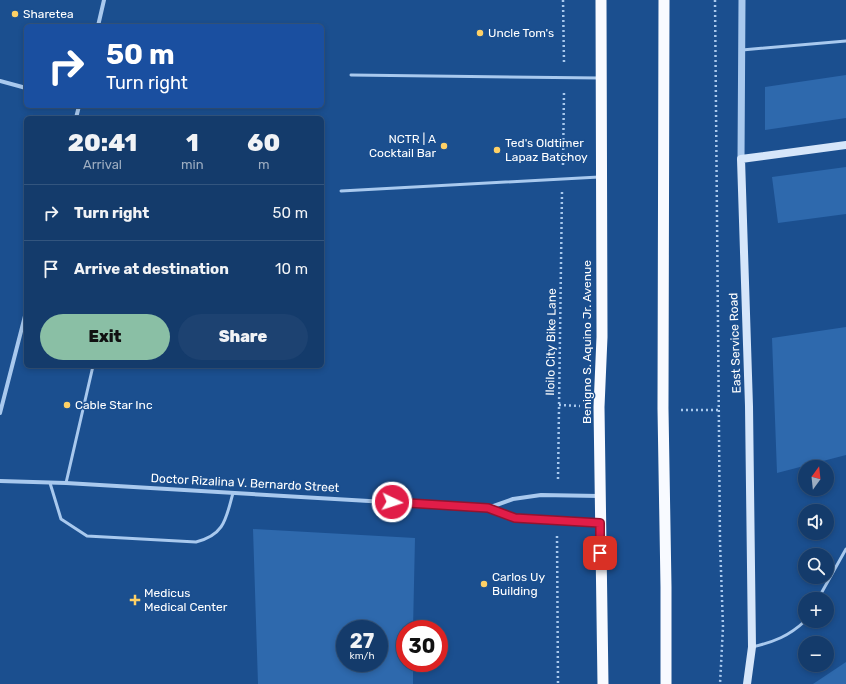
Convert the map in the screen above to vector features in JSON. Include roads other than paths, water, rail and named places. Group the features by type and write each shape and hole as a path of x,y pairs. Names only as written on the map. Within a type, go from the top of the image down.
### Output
{"highway":[{"name":"Benigno S. Aquino Jr. Avenue","path":"601,0 602,78 600,177 602,337 599,407 603,684"},
{"path":"664,0 663,409 666,684"}],"main road":[{"path":"741,159 846,144"},
{"name":"East Service Road","path":"741,159 749,406 752,647 747,684"}],"street":[{"path":"98,24 104,0"},
{"name":"East Service Road","path":"741,159 742,0"},
{"path":"0,81 24,87"},
{"path":"0,413 24,320"},
{"name":"Doctor Rizalina V. Bernardo Street","path":"0,481 66,483 488,508 515,518 600,523"},
{"name":"Doctor Rizalina V. Bernardo Street","path":"488,508 513,499 541,495 600,496"}],"lane":[{"path":"742,50 846,41"},
{"path":"351,75 602,78"},
{"path":"341,191 600,177"},
{"path":"66,483 93,368"},
{"path":"50,483 61,519 74,530 87,536 196,542 208,539 219,531 225,522 233,493"},
{"path":"822,592 846,549"},
{"path":"752,647 775,642 792,633 798,627"}],"place":[{"name":"Sharetea","path":"15,14"},
{"name":"Uncle Tom's","path":"480,33"},
{"name":"NCTR | A Cocktail Bar","path":"444,146"},
{"name":"Ted's Oldtimer Lapaz Batchoy","path":"497,150"},
{"name":"Cable Star Inc","path":"67,405"},
{"name":"Carlos Uy Building","path":"484,584"},
{"name":"Medicus Medical Center","path":"135,600"}]}
